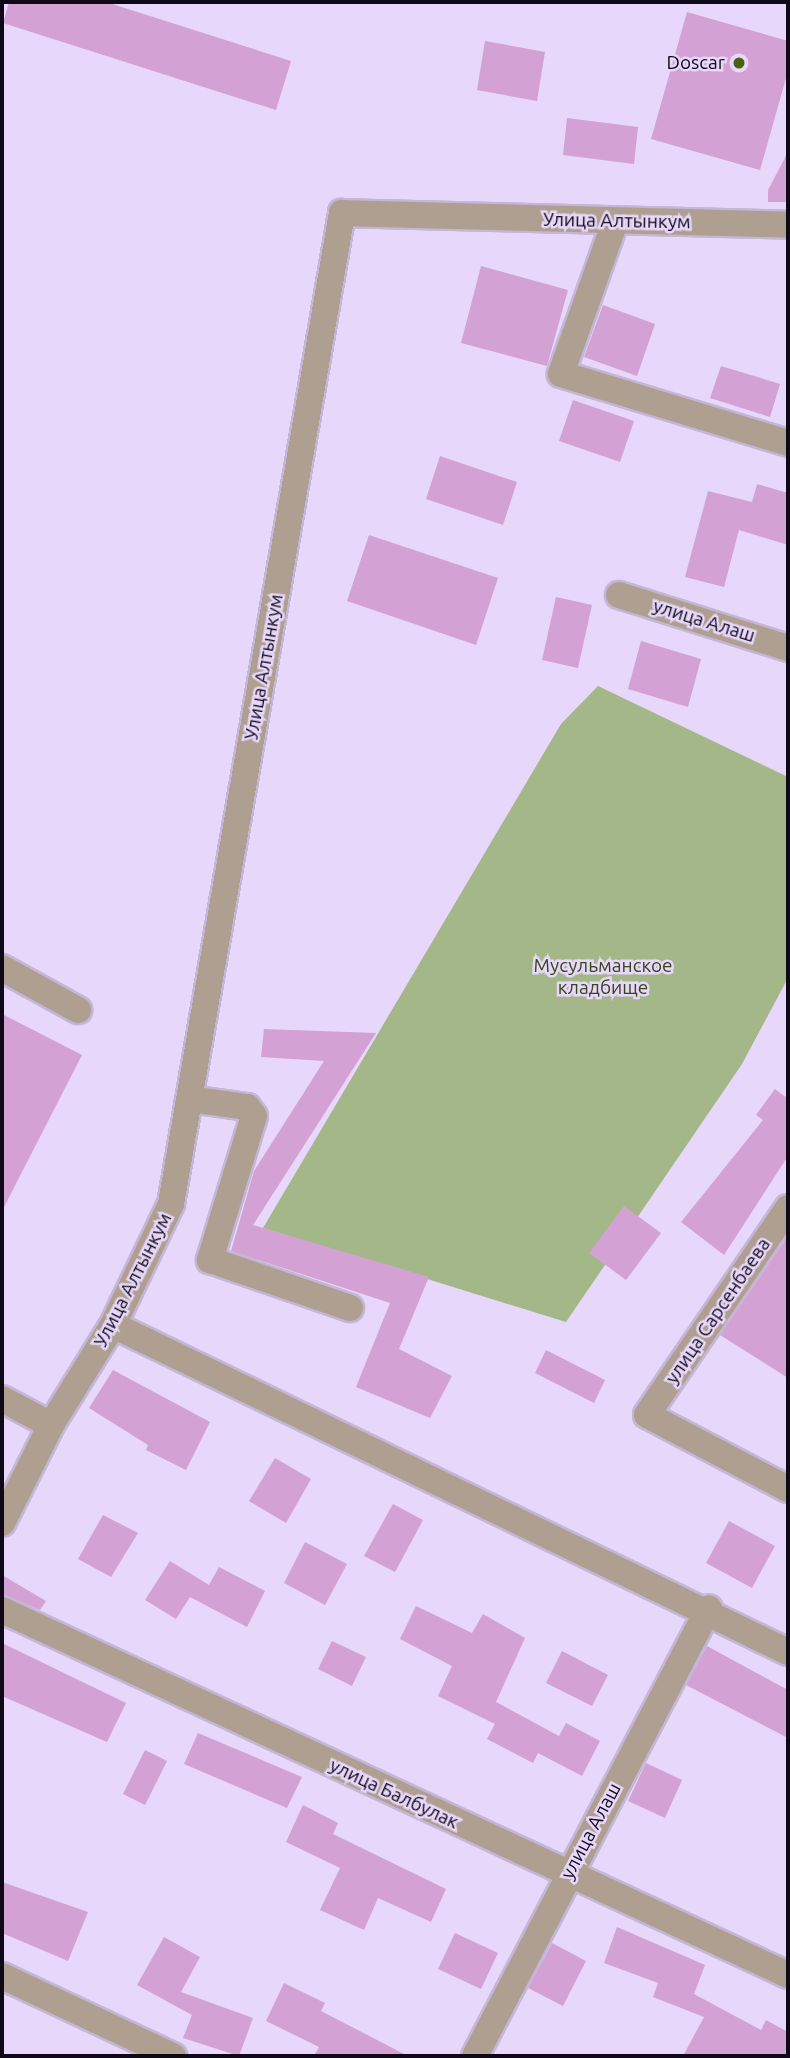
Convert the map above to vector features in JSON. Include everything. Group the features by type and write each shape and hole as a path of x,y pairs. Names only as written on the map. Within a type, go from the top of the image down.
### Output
{"street":[{"name":"Улица Алтынкум","path":"2,1523 51,1425 113,1325 171,1204 342,213 788,225"},
{"path":"614,222 561,374 788,443"},
{"name":"улица Алаш","path":"620,595 788,648"},
{"path":"2,968 78,1010"},
{"path":"190,1099 247,1107 254,1116 210,1260 351,1308"},
{"name":"улица Сарсенбаева","path":"788,1208 647,1415 788,1489"},
{"path":"113,1325 709,1608 788,1652"},
{"path":"2,1399 51,1425"},
{"name":"улица Алаш","path":"475,2056 567,1875 709,1608"},
{"name":"улица Балбулак","path":"2,1610 788,1976"},
{"path":"2,1976 173,2056"}],"green space":[{"name":"Мусульманское кладбище","path":"598,686 788,777 788,978 742,1064 566,1322 263,1228 561,724"}],"building":[{"path":"9,2 106,2 291,61 276,110 3,23"},
{"path":"687,12 788,41 788,71 760,170 651,139"},
{"path":"485,41 545,52 537,101 477,90"},
{"path":"567,118 638,127 634,164 563,155"},
{"path":"788,152 788,202 768,202 768,190"},
{"path":"481,266 568,290 547,366 461,343"},
{"path":"603,305 655,324 637,376 584,357"},
{"path":"721,366 780,384 770,417 710,398"},
{"path":"573,400 634,421 620,462 559,441"},
{"path":"440,456 517,482 503,525 426,499"},
{"path":"757,484 788,493 788,545 739,530 724,587 685,577 708,491 752,502"},
{"path":"369,535 498,578 476,645 347,601"},
{"path":"556,597 592,605 578,668 542,660"},
{"path":"641,641 701,659 688,707 628,689"},
{"path":"2,1014 82,1055 2,1211"},
{"path":"264,1029 376,1033 253,1225 429,1277 399,1349 452,1376 430,1418 356,1387 390,1303 231,1251 254,1171 324,1061 261,1057"},
{"path":"775,1089 788,1099 788,1156 724,1255 681,1222 763,1120 756,1115"},
{"path":"624,1206 661,1233 626,1280 589,1253"},
{"path":"788,1236 788,1378 720,1335"},
{"path":"546,1350 605,1380 594,1403 535,1373"},
{"path":"113,1370 210,1422 186,1470 146,1450 148,1445 89,1408"},
{"path":"275,1458 311,1479 286,1523 249,1501"},
{"path":"393,1504 423,1520 395,1572 364,1556"},
{"path":"103,1515 138,1533 111,1577 78,1559"},
{"path":"729,1521 775,1546 752,1588 706,1563"},
{"path":"305,1542 347,1564 325,1605 284,1583"},
{"path":"170,1561 209,1585 219,1567 265,1591 247,1627 190,1597 176,1619 145,1600"},
{"path":"2,1575 46,1601 40,1610 2,1594"},
{"path":"416,1606 472,1633 483,1614 525,1638 496,1702 559,1736 566,1723 600,1741 582,1776 538,1753 533,1763 487,1739 495,1724 438,1696 452,1666 400,1639"},
{"path":"332,1641 366,1657 352,1686 318,1669"},
{"path":"2,1643 126,1703 107,1742 2,1696"},
{"path":"707,1646 788,1690 788,1738 686,1685"},
{"path":"562,1651 608,1675 592,1706 546,1683"},
{"path":"198,1733 302,1777 287,1808 184,1764"},
{"path":"145,1750 167,1761 145,1805 123,1794"},
{"path":"646,1763 682,1780 665,1818 628,1801"},
{"path":"303,1805 338,1823 333,1834 446,1889 431,1922 378,1898 364,1930 320,1910 340,1868 286,1842"},
{"path":"2,1882 88,1912 68,1961 2,1933"},
{"path":"617,1927 705,1965 694,1994 761,2030 766,2020 788,2032 788,2056 683,2056 704,2017 653,1997 658,1983 604,1963"},
{"path":"455,1933 498,1953 481,1989 438,1969"},
{"path":"164,1937 200,1957 181,1992 253,2018 239,2056 183,2038 192,2015 137,1985"},
{"path":"552,1943 586,1961 563,2006 528,1988"},
{"path":"284,1983 325,2003 321,2011 408,2056 314,2056 319,2047 266,2021"}],"place":[{"name":"Doscar","path":"739,63"}]}
